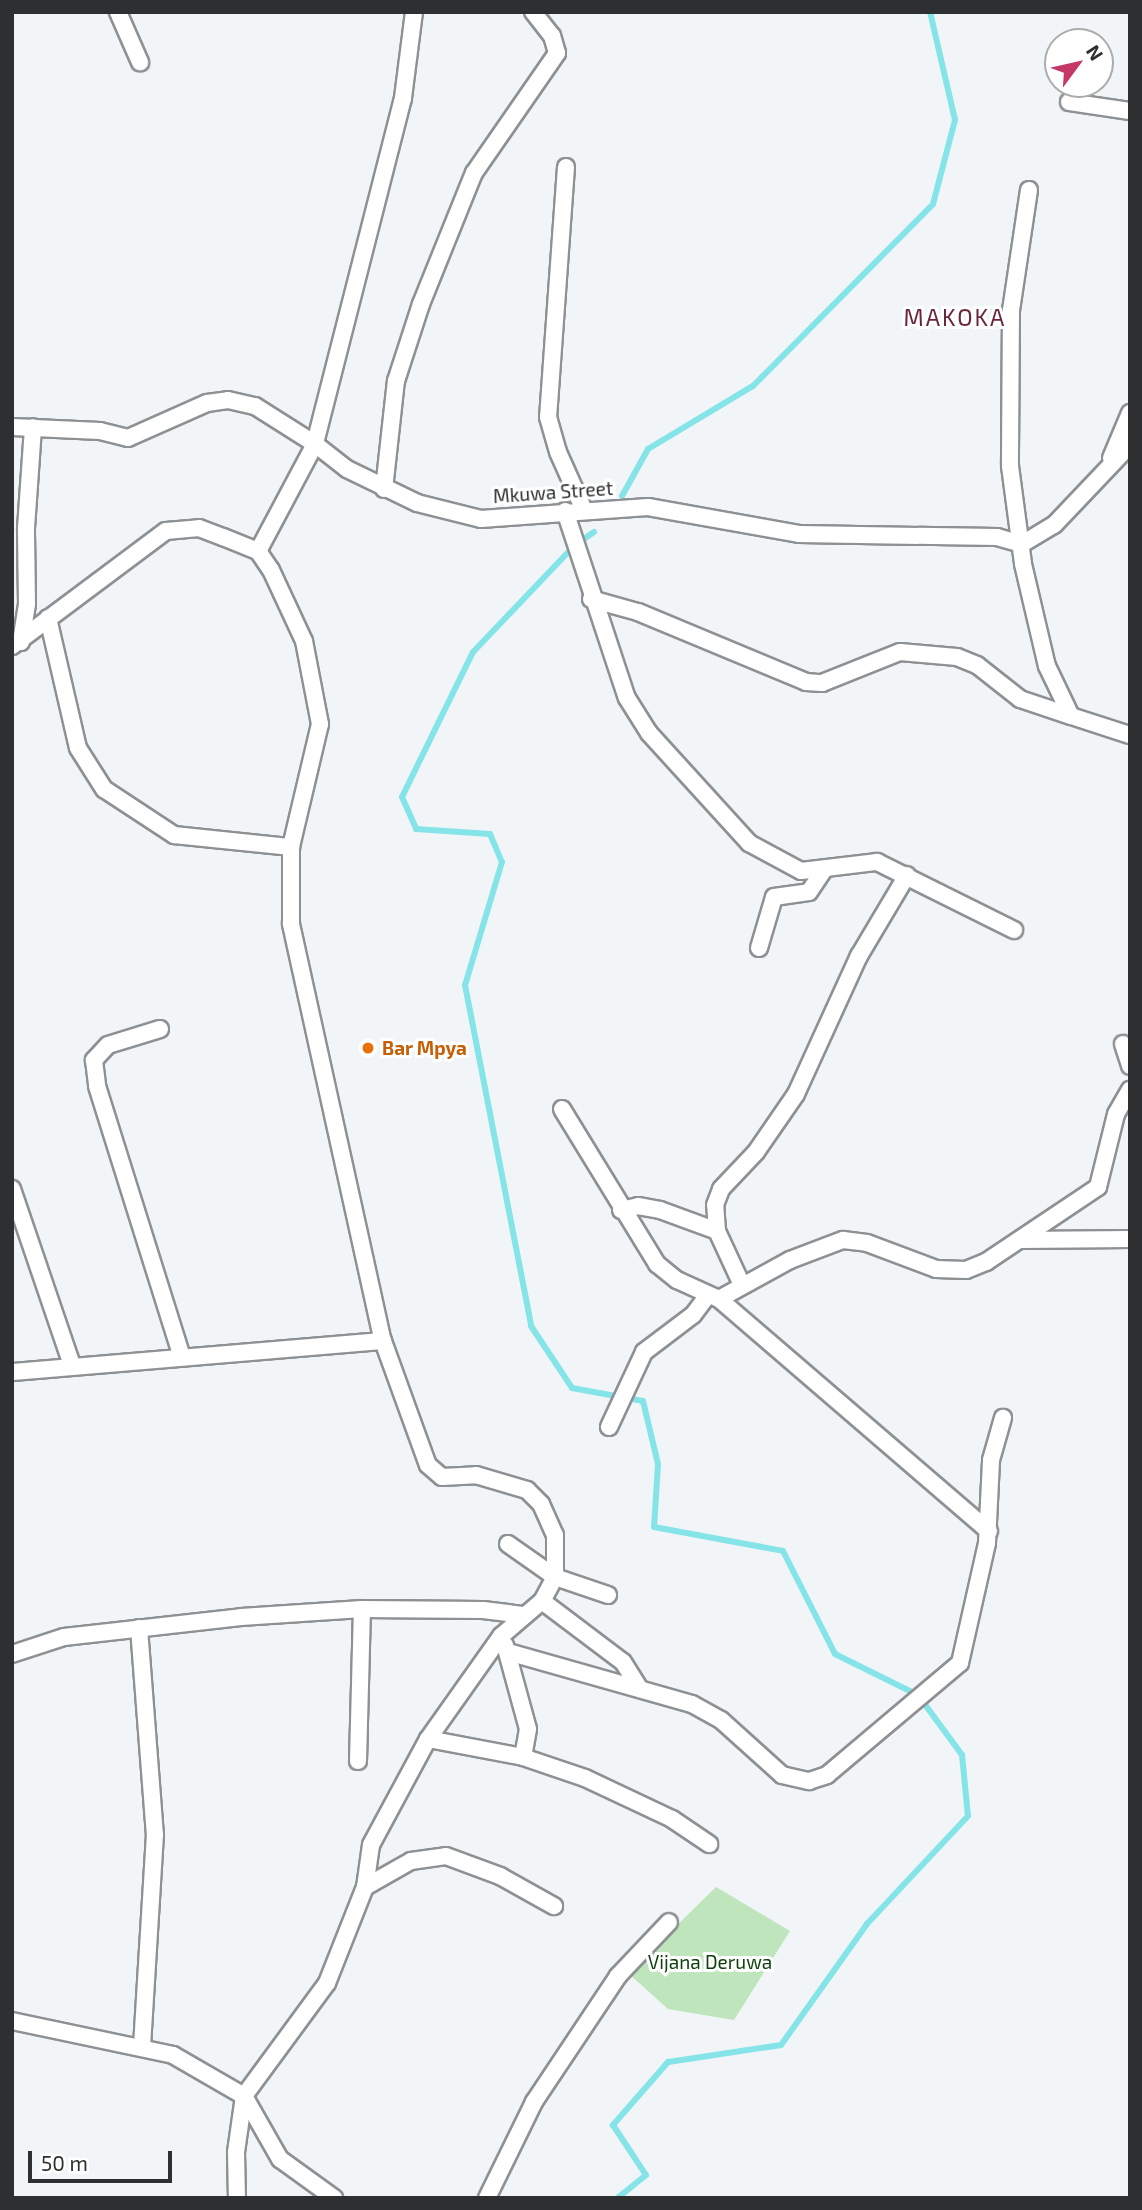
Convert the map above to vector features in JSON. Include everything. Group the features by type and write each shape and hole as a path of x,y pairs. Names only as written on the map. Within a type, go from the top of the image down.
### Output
{"street":[{"path":"118,12 139,62"},
{"path":"258,551 315,444 394,135 414,12"},
{"path":"384,489 396,381 421,304 474,173 557,53 552,36 533,12"},
{"path":"1069,103 1130,111"},
{"path":"566,167 559,220 555,362 548,408 558,452 584,510"},
{"path":"1029,190 1011,310 1010,466 1023,544 1023,564 1047,666 1071,716"},
{"name":"Mkuwa Street","path":"12,427 100,431 128,438 174,415 228,400 264,411 315,444 347,469 384,489 416,503 481,519 584,510 684,511 799,534 997,537 1023,544"},
{"path":"1108,464 1130,413"},
{"path":"17,644 27,604 26,528 33,427"},
{"path":"1023,544 1054,525 1108,464 1130,445"},
{"path":"565,511 591,599 627,698 649,733 749,843 801,871 877,862 1014,930"},
{"path":"17,644 166,531 199,528 258,551 304,640 320,724 290,847 291,924 383,1341 428,1465 442,1476 498,1478 533,1496 555,1535 555,1577 542,1601 521,1615 501,1636 428,1739 371,1845 365,1887 327,1983 244,2096 236,2152 237,2198"},
{"path":"591,599 638,612 806,682 822,682 900,652 957,657 977,665 1020,699 1130,735"},
{"path":"48,618 78,748 104,789 174,835 290,847"},
{"path":"759,948 774,897 809,892 824,870"},
{"path":"742,1285 717,1231 715,1205 721,1189 756,1152 796,1094 859,956 907,875"},
{"path":"160,1029 108,1045 94,1060 97,1086 182,1357"},
{"path":"1128,1045 1130,1066"},
{"path":"609,1427 644,1352 713,1297 790,1260 843,1240 867,1243 953,1271 986,1262 1021,1240 1098,1187 1116,1114 1130,1090"},
{"path":"562,1109 621,1210 657,1264 677,1280 713,1297 989,1531"},
{"path":"12,1189 72,1365"},
{"path":"621,1210 638,1206 660,1210 717,1231"},
{"path":"1021,1240 1130,1239"},
{"path":"12,1372 182,1357 234,1357 383,1341"},
{"path":"508,1652 692,1704 721,1720 782,1774 809,1781 827,1775 960,1663 989,1531 991,1460 1003,1418"},
{"path":"508,1544 555,1577 608,1595"},
{"path":"542,1601 617,1657 639,1688"},
{"path":"12,1654 64,1637 362,1609 483,1610 521,1615"},
{"path":"358,1761 362,1609"},
{"path":"139,1628 155,1834 142,2048"},
{"path":"501,1636 508,1652 528,1729 523,1757"},
{"path":"428,1739 523,1757 629,1796 709,1844"},
{"path":"365,1887 411,1861 446,1856 500,1876 554,1906"},
{"path":"487,2198 534,2102 618,1976 669,1922"},
{"path":"12,2021 173,2055 244,2096 280,2159 334,2198"}],"green space":[{"name":"Vijana Deruwa","path":"716,1887 790,1931 734,2020 668,2009 628,1973"}],"waterway":[{"path":"622,496 648,449 753,386 933,204 955,120 930,12"},
{"path":"594,532 574,546 473,652 402,797 416,829 490,834 502,862 465,985 531,1326 572,1388 643,1401 658,1464 654,1527 783,1551 835,1654 918,1695 962,1755 968,1816 867,1924 781,2045 668,2062 613,2125 646,2175 618,2198"}],"place":[{"name":"Bar Mpya","path":"368,1048"}],"district":[{"name":"MAKOKA","path":"955,317"}]}
